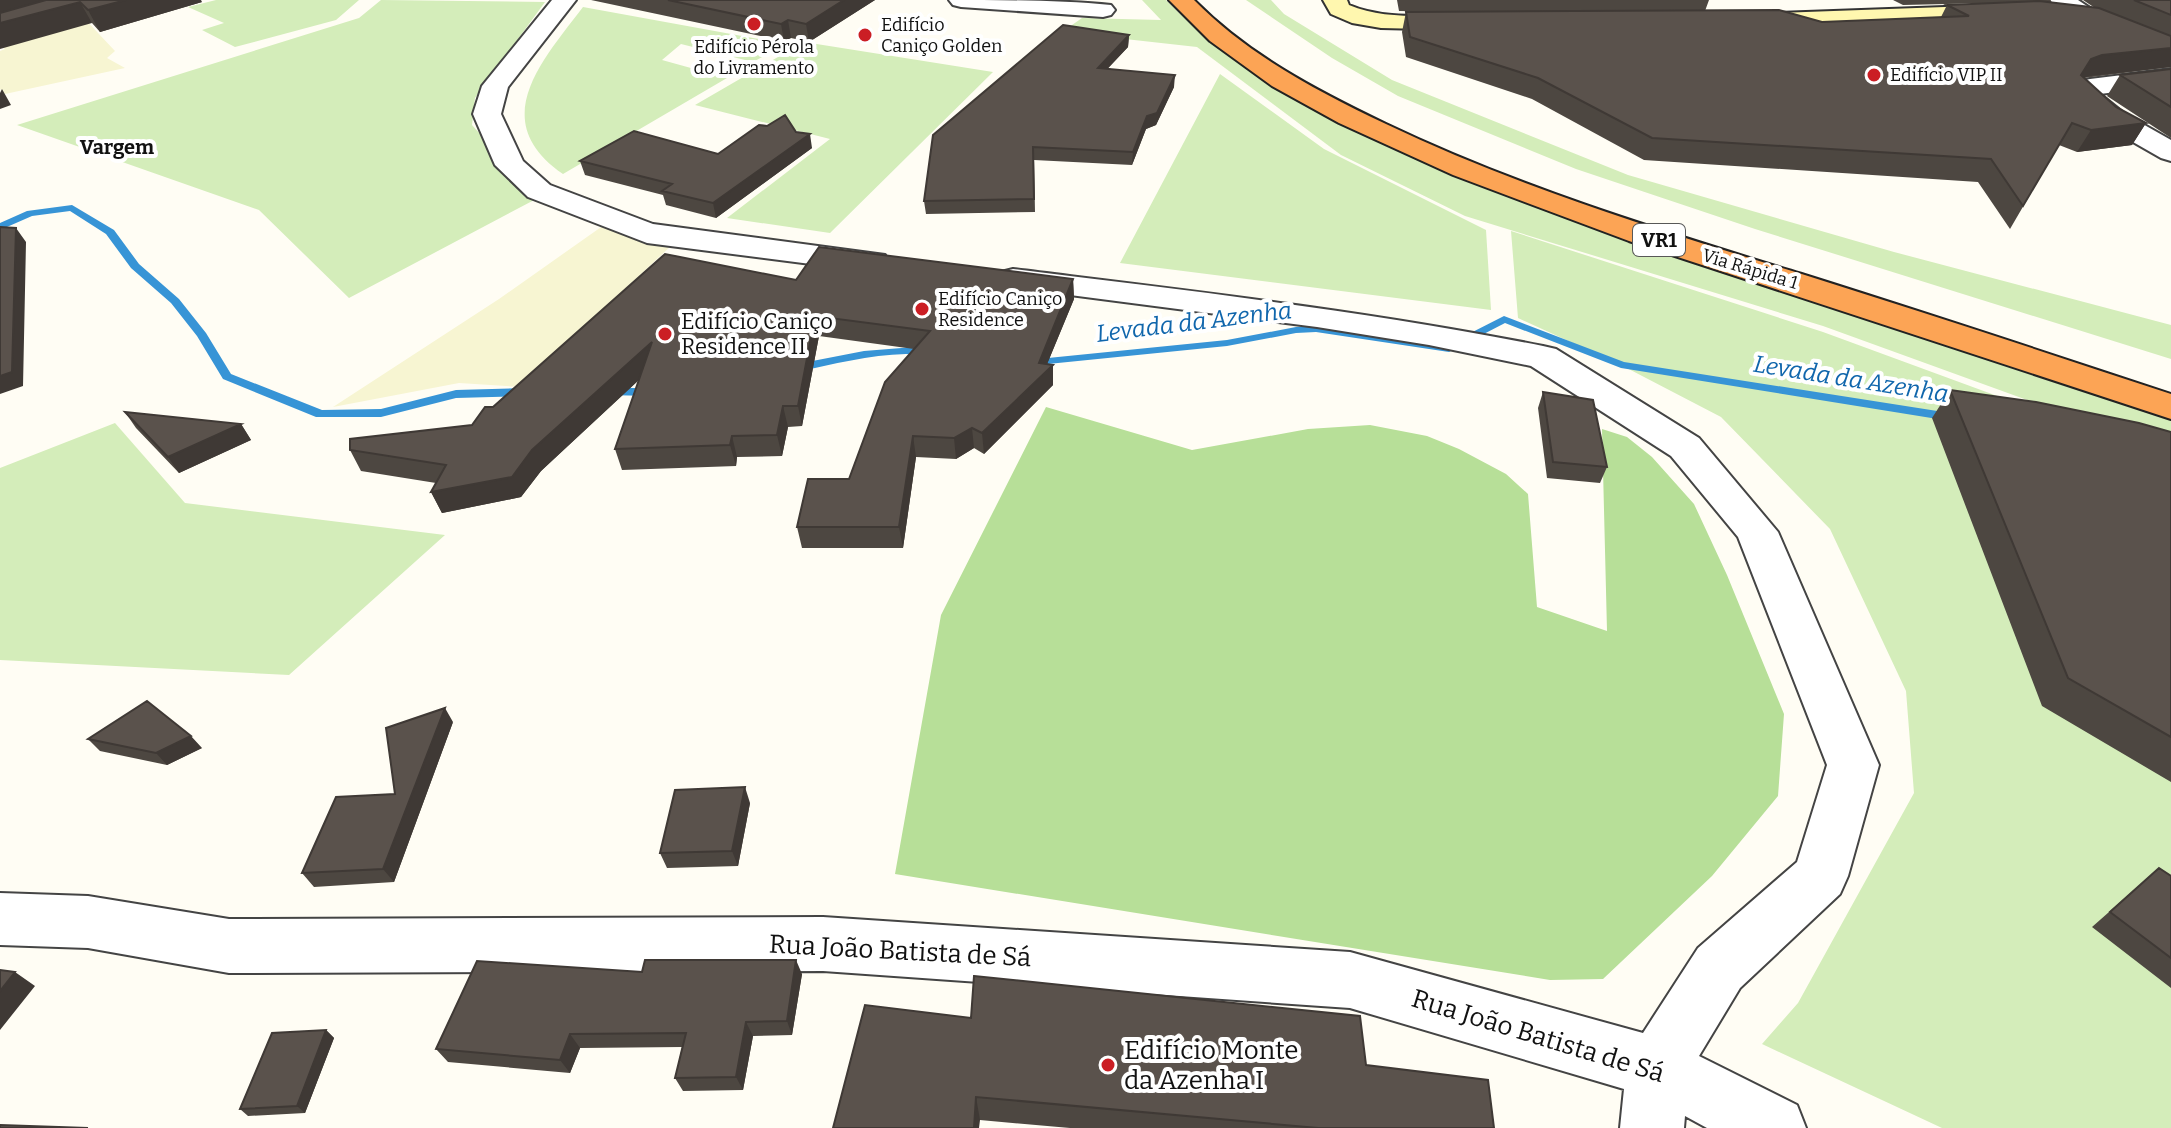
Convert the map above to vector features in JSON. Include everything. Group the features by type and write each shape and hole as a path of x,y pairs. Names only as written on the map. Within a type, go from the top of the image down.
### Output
{"highway":[{"name":"Via Rápida 1","path":"1181,0 1200,21 1276,77 1390,138 1448,163 1538,199 1697,253 1984,342 2171,407"},
{"name":"Via Rápida 1","path":"1213,0 1226,15 1317,77 1408,126 1480,156 1703,235 1991,321 2171,381"}],"street":[{"path":"564,0 495,86 487,114 510,165 539,191 647,233 909,266"},
{"path":"961,0 1103,10"},
{"path":"1335,0 1339,9 1348,14 1381,21 1488,23"},
{"path":"1730,22 2044,8 2093,18 2119,29"},
{"path":"2171,77 2090,87 2084,94 2115,120 2171,152"},
{"path":"987,276 1429,334 1543,357 1685,447 1757,532 1853,765 1820,876 1719,968 1654,1098"},
{"name":"Rua João Batista de Sá","path":"0,919 88,922 229,946 823,944 1350,980 1654,1098 1774,1128"}],"shaded area":[{"path":"83,17 115,51 107,58 125,68 5,94 0,89 0,51 5,49 0,45"},
{"path":"604,225 672,245 520,387 459,383 333,407 499,299"}],"green space":[{"path":"216,0 359,0 336,20 235,47 202,30 224,23 188,7"},
{"path":"381,0 545,2 475,98 472,125 538,198 349,298 259,210 17,125 359,18"},
{"path":"1142,0 1166,0 1214,43 1262,78 1371,138 2171,419 2171,452 1823,326 1465,216 1341,155 1197,47 1062,32 1082,18 1161,20"},
{"path":"1246,0 1271,0 1284,14 1392,80 1628,175 1894,252 2171,325 2171,359 1755,229 1576,169 1398,96 1332,58"},
{"path":"583,7 786,44 753,62 681,44 662,60 727,78 563,174 540,154 528,133 525,112 538,70"},
{"path":"804,42 993,72 830,233 727,218 830,139 695,105"},
{"path":"1220,74 1324,149 1486,230 1491,310 1120,263"},
{"path":"1511,231 1823,332 2171,460 2171,1128 1942,1128 1762,1044 1798,1003 1914,793 1906,691 1830,529 1721,417 1621,365 1518,318"},
{"path":"1046,407 1192,450 1308,429 1370,425 1427,436 1506,474 1528,494 1537,607 1607,631 1602,429 1627,437 1652,457 1694,504 1727,575 1784,714 1778,796 1712,876 1603,979 1550,980 895,874 941,615"},
{"path":"115,423 185,503 445,535 289,675 0,660 0,468"}],"building":[{"path":"46,0 126,0 88,10 80,2 0,23 0,13"},
{"path":"668,0 844,0 806,24 788,20 781,24"},
{"path":"2134,0 2171,0 2171,15"},
{"path":"2039,1 2099,8 2171,36 2171,48 2102,55 2091,59 2081,75 2116,107 2146,123 2091,130 2072,123 2023,206 1991,159 1652,138 1538,78 1410,37 1406,12 1779,10 1822,22 1969,16 1947,5"},
{"path":"1063,25 1129,35 1098,68 1175,75 1157,113 1147,116 1133,152 1033,147 1034,199 924,201 933,135"},
{"path":"2171,69 2171,107 2120,75"},
{"path":"785,115 796,132 810,134 713,203 662,191 672,184 580,161 634,131 718,154 759,125 767,126"},
{"path":"0,227 16,228 12,372 0,376"},
{"path":"819,247 1073,279 1039,363 1053,365 982,433 972,428 954,438 913,436 899,527 797,527 808,479 849,479 885,382 930,331 815,316 798,406 783,406 777,435 732,436 730,445 615,449 652,342 532,450 512,477 431,492 446,465 350,450 350,439 472,425 485,407 493,407 665,254 796,280"},
{"path":"1950,390 2036,402 2171,432 2171,737 2068,678"},
{"path":"1543,392 1593,400 1607,467 1553,462"},
{"path":"125,412 241,424 168,457"},
{"path":"147,701 191,736 156,753 88,739"},
{"path":"445,708 383,869 302,873 336,797 395,794 386,728"},
{"path":"745,787 732,851 660,853 675,790"},
{"path":"2159,868 2171,876 2171,958 2110,912"},
{"path":"645,960 796,960 787,1021 746,1022 736,1077 675,1078 686,1033 570,1034 560,1060 436,1049 477,961 642,972"},
{"path":"0,970 15,972 0,991"},
{"name":"Edifício Monte da Azenha I","path":"974,976 1360,1016 1366,1065 1488,1080 1494,1128 1318,1128 976,1097 974,1128 833,1128 865,1005 971,1018"},
{"path":"326,1030 297,1106 240,1109 272,1033"},
{"path":"0,1125 88,1128 0,1128"}],"waterway":[{"name":"Levada da Azenha","path":"0,227 30,213 72,208 110,232 135,266 175,301 202,335 227,376 320,414 381,413 456,394 526,392"},
{"name":"Levada da Azenha","path":"1031,360 1048,361 1227,343 1316,329 1449,349 1504,319 1621,365 1950,417"},
{"name":"Levada da Azenha","path":"797,368 880,352 931,351"},
{"name":"Levada da Azenha","path":"607,392 654,392"}],"place":[{"name":"Edifício Pérola do Livramento","path":"754,24"},
{"name":"Edifício Caniço Golden","path":"865,35"},
{"name":"Edifício VIP II","path":"1874,75"},
{"name":"Edifício Caniço Residence","path":"922,309"},
{"name":"Edifício Caniço Residence II","path":"665,334"},
{"name":"Edifício Monte da Azenha I","path":"1108,1065"}],"district":[{"name":"Vargem","path":"117,147"}]}
